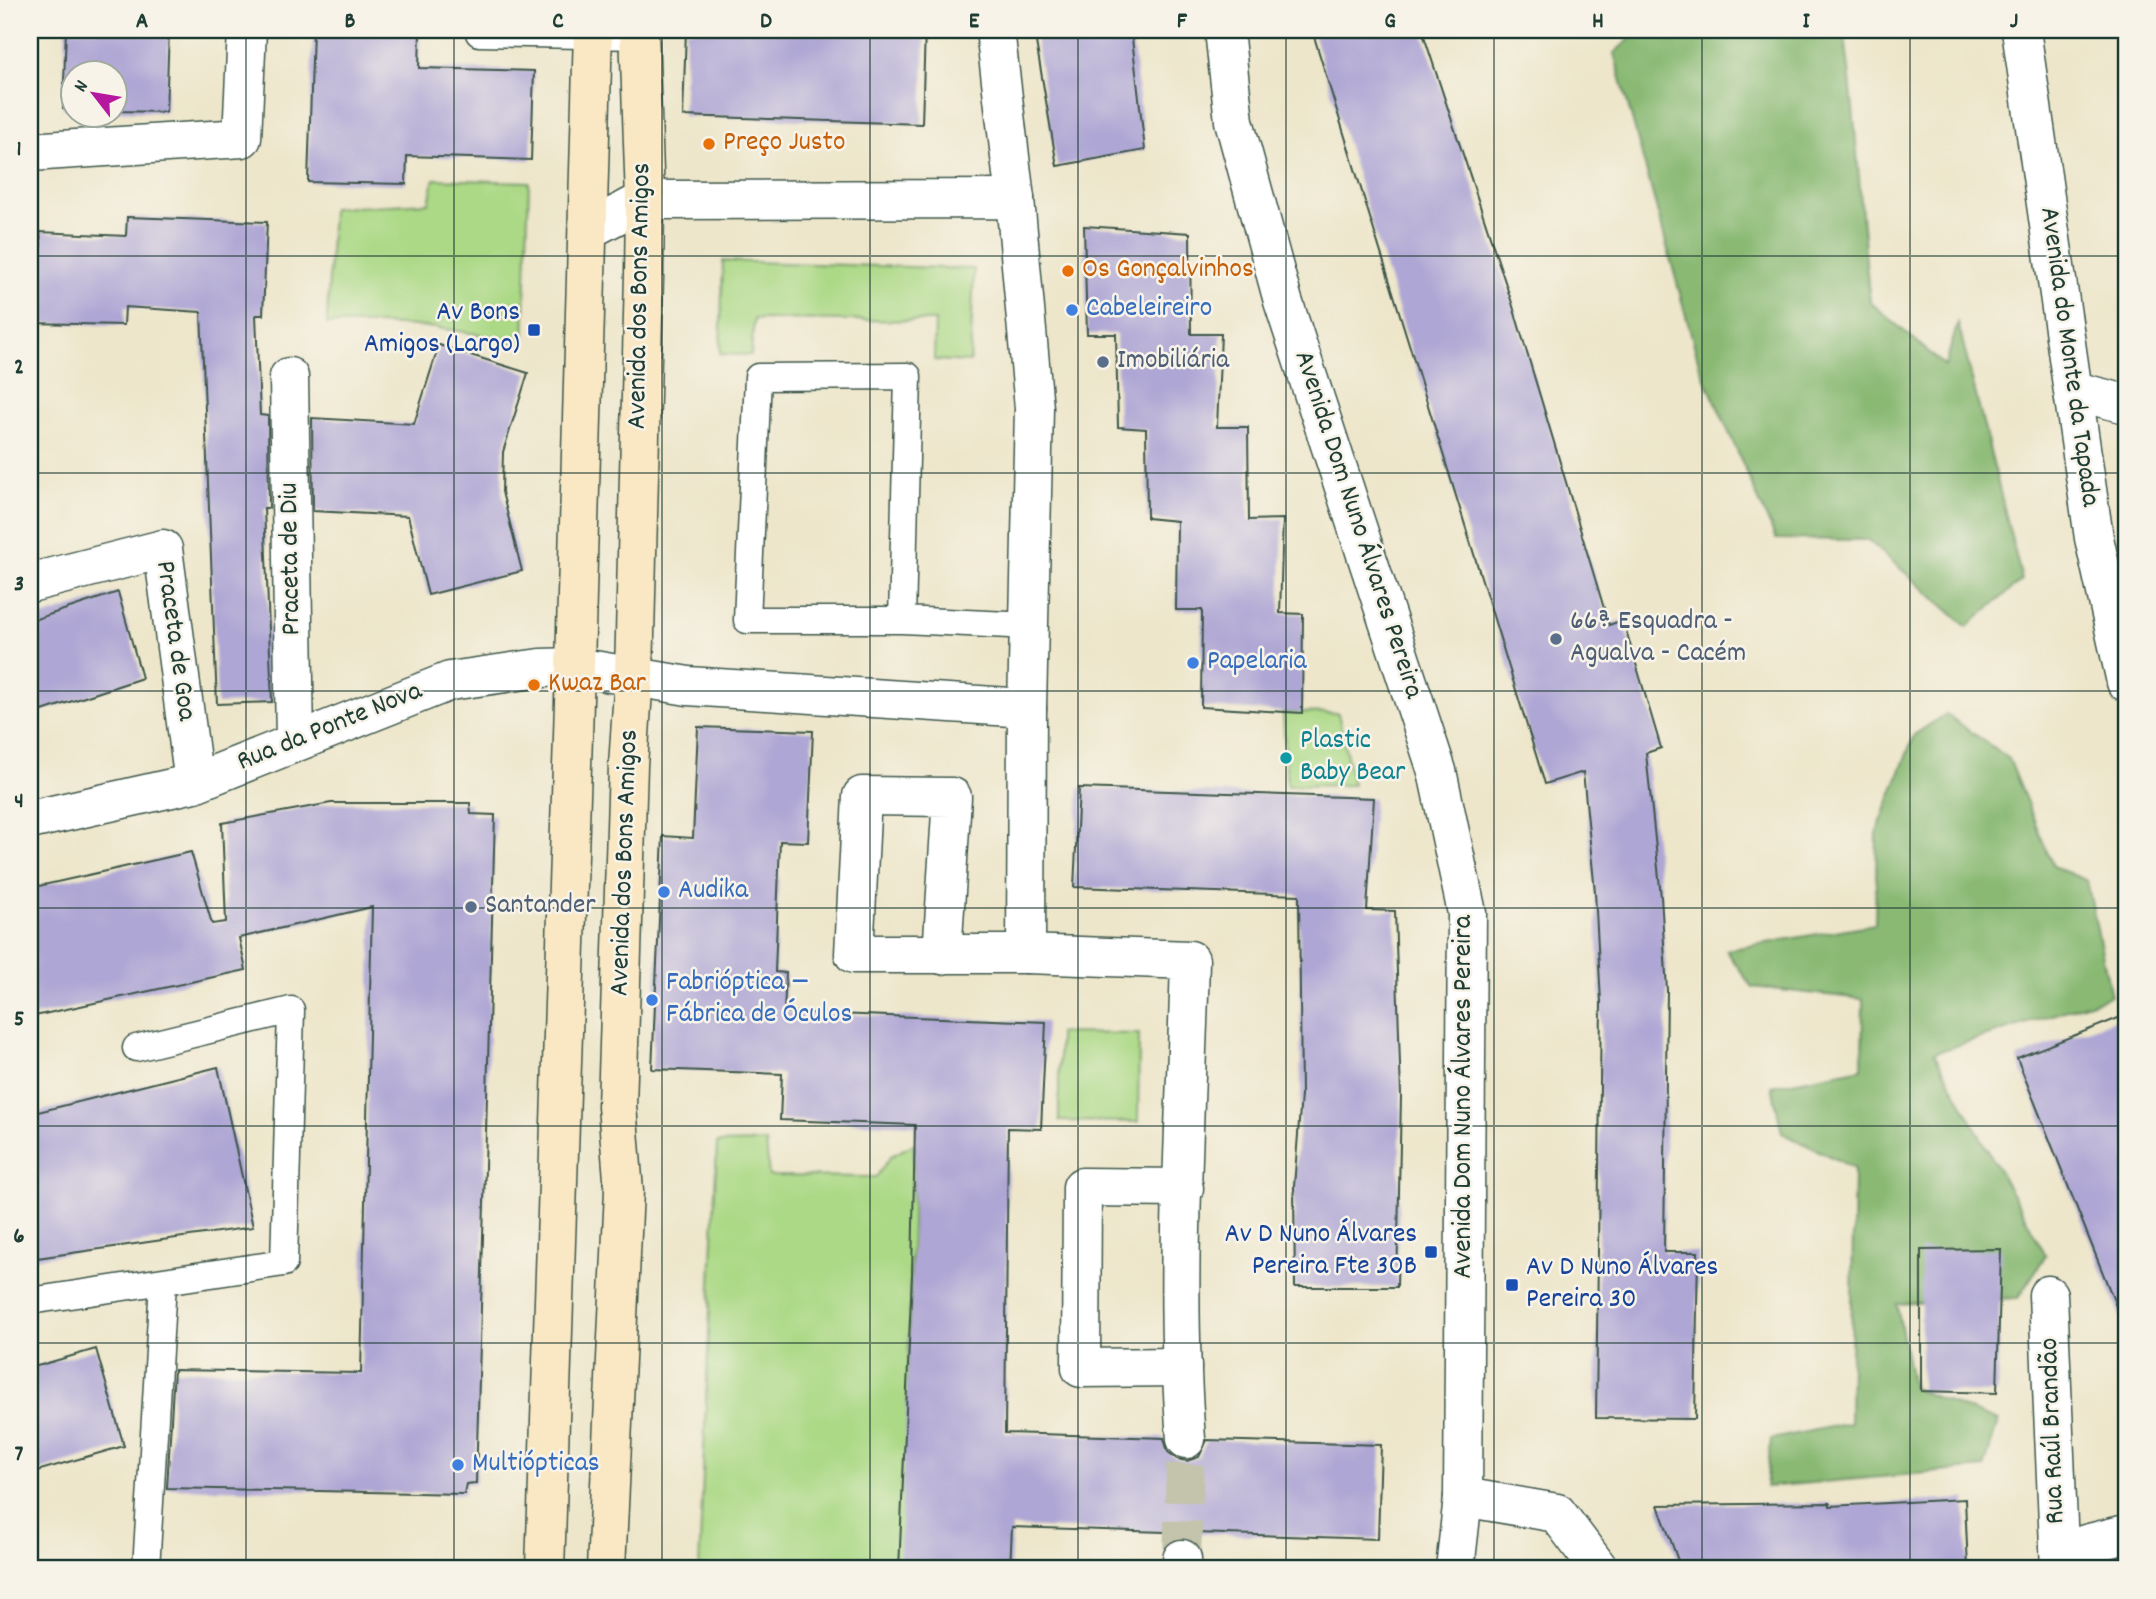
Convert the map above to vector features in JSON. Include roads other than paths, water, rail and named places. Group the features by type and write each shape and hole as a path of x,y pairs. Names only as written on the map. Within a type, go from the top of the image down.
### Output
{"main road":[{"name":"Avenida dos Bons Amigos","path":"545,1569 576,667 593,33"},
{"name":"Avenida dos Bons Amigos","path":"606,1569 624,1191 617,1106 628,766 634,675 645,200 639,33"}],"street":[{"path":"30,152 243,138 247,30"},
{"path":"995,30 1015,199 1034,408 1027,708 1026,954"},
{"name":"Avenida Dom Nuno Álvares Pereira","path":"1224,30 1234,121 1283,302 1437,771 1467,912 1463,1497 1455,1569"},
{"name":"Avenida do Monte da Tapada","path":"2021,30 2075,391 2094,538 2126,682"},
{"path":"588,230 645,200 1015,199"},
{"name":"Praceta de Diu","path":"289,377 295,741"},
{"path":"2075,391 2126,404"},
{"name":"Praceta de Goa","path":"30,583 163,549 194,783"},
{"name":"Rua da Ponte Nova","path":"30,820 194,783 450,681 576,667 688,685 1027,708"},
{"path":"942,955 952,797 862,796 854,954 942,955 1026,954 1190,960 1182,1367 1186,1439"},
{"path":"1182,1367 1081,1368 1082,1187 1184,1188"},
{"name":"Rua Raúl Brandão","path":"2048,1295 2060,1568"},
{"path":"1463,1497 1557,1513 1598,1569"},
{"name":"Rua Raúl Brandão","path":"2060,1568 2086,1544 2126,1534"}],"lane":[{"path":"479,30 479,33 639,33"},
{"path":"902,620 908,376 758,377 747,620 902,620 1030,625"},
{"path":"30,1301 163,1283 284,1262 291,1010 136,1048"},
{"path":"146,1569 163,1283"}],"tunnel":[{"path":"1182,1559 1186,1439"}],"place":[{"name":"Preço Justo","path":"709,144"},
{"name":"Os Gonçalvinhos","path":"1068,271"},
{"name":"Cabeleireiro","path":"1072,310"},
{"name":"Av Bons Amigos (Largo)","path":"534,330"},
{"name":"Imobiliária","path":"1103,362"},
{"name":"66ª Esquadra - Agualva - Cacém","path":"1556,639"},
{"name":"Papelaria","path":"1193,663"},
{"name":"Kwaz Bar","path":"534,685"},
{"name":"Plastic Baby Bear","path":"1286,758"},
{"name":"Audika","path":"664,892"},
{"name":"Santander","path":"471,907"},
{"name":"Fabrióptica — Fábrica de Óculos","path":"652,1000"},
{"name":"Av D Nuno Álvares Pereira Fte 30B","path":"1431,1252"},
{"name":"Av D Nuno Álvares Pereira 30","path":"1512,1285"},
{"name":"Multiópticas","path":"458,1465"}]}
